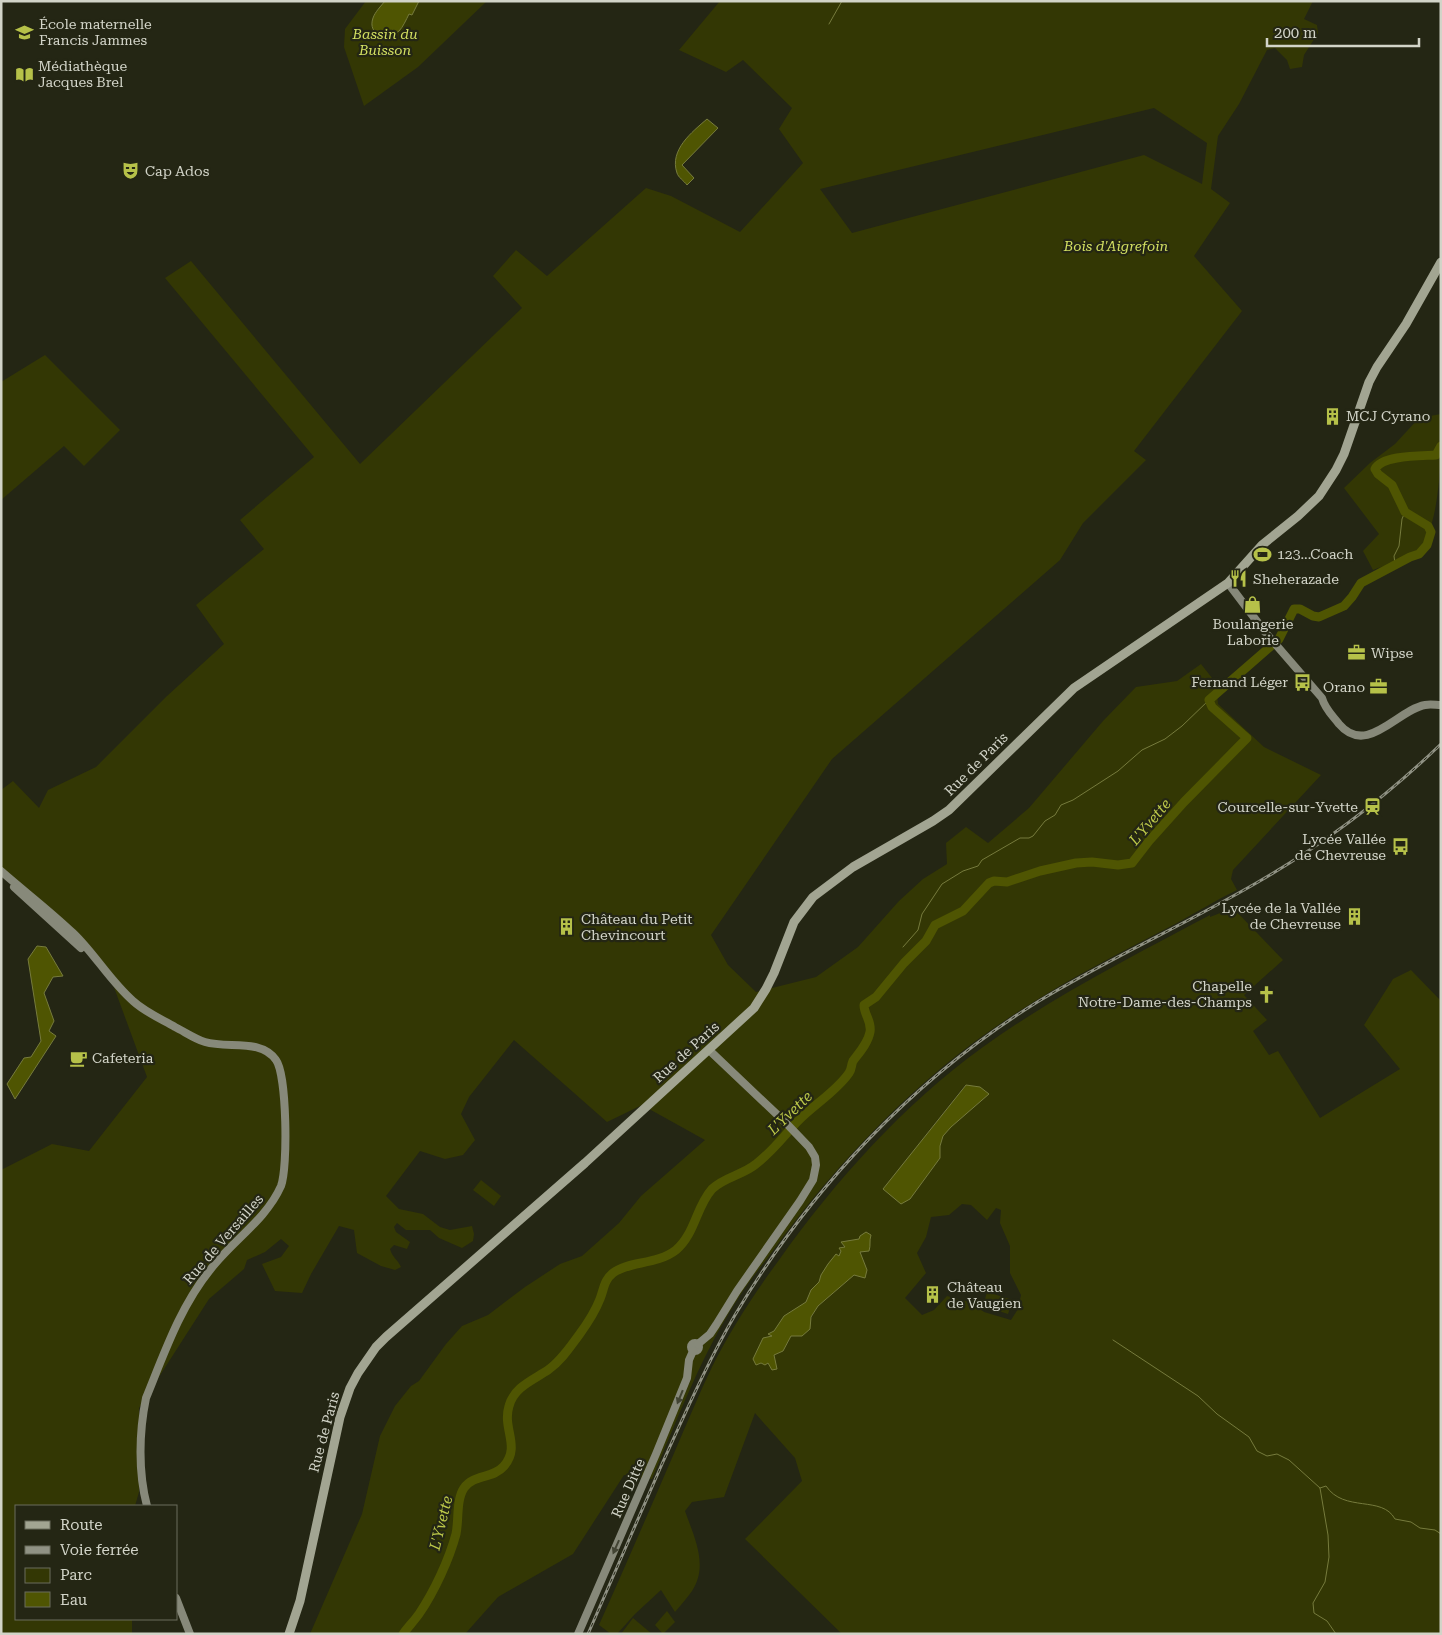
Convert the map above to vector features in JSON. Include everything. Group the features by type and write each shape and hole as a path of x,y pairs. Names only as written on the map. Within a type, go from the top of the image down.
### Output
{"main road":[{"name":"Rue de Paris","path":"290,1634 300,1601 340,1417 350,1388 368,1358 386,1337 585,1163 754,1008 774,973 794,922 812,897 853,867 949,810 1074,688 1228,583 1262,545 1319,496 1344,454 1363,399 1377,367 1409,319 1441,262"}],"street":[{"path":"1228,583 1278,648 1322,698 1325,708 1342,728 1356,735 1366,735 1378,732 1424,705 1441,705"},
{"name":"Rue de Versailles","path":"3,873 74,934 99,965 134,1002 162,1020 204,1042 217,1045 258,1047 272,1054 282,1072 286,1153 285,1174 281,1186 266,1210 210,1268 190,1296 146,1398 143,1412 141,1453 144,1494 147,1505"},
{"name":"Rue Ditte","path":"578,1634 684,1387 690,1356 695,1348 713,1330 737,1291 800,1202 812,1180 816,1165 815,1158 809,1147 796,1133 709,1050"},
{"path":"178,1603 190,1634"}],"green space":[{"name":"Bassin du Buisson","path":"366,1 487,1 418,67 364,106 344,47 345,29"},
{"name":"Bois d'Aigrefoin","path":"720,1 1313,1 1304,19 1317,25 1318,33 1304,55 1302,67 1290,69 1287,60 1275,48 1267,50 1239,104 1218,136 1211,189 1230,203 1194,256 1242,311 1134,451 1146,460 1083,523 1060,560 832,759 711,935 728,965 756,992 816,977 858,947 899,901 923,879 947,864 946,843 966,827 988,843 1029,808 1103,721 1136,687 1177,681 1201,664 1216,683 1218,704 1264,747 1321,775 1233,870 1231,879 1237,890 1077,976 1019,1011 949,1062 884,1120 854,1151 798,1217 739,1297 713,1340 702,1363 652,1479 624,1475 573,1554 498,1597 465,1634 310,1634 362,1514 380,1436 395,1406 411,1386 419,1381 446,1344 462,1326 488,1315 560,1264 582,1256 619,1223 641,1196 705,1140 642,1105 607,1122 514,1040 469,1097 461,1114 475,1140 463,1155 445,1159 420,1151 386,1196 399,1209 423,1214 440,1227 450,1230 472,1226 473,1241 462,1248 439,1238 430,1230 406,1230 397,1223 394,1227 396,1232 410,1242 407,1249 394,1245 390,1249 401,1267 395,1270 381,1266 357,1253 354,1230 339,1226 302,1293 275,1291 262,1264 281,1257 289,1246 281,1239 265,1252 247,1260 244,1269 209,1299 139,1408 139,1492 135,1505 15,1505 15,1620 132,1620 132,1634 1,1634 1,1170 52,1144 89,1151 147,1077 108,971 32,895 1,867 1,790 13,781 39,808 48,790 96,767 167,696 224,644 196,605 264,549 240,520 314,457 165,278 191,261 360,464 522,308 493,276 516,250 547,276 646,188 671,196 740,232 803,163 779,129 792,108 743,60 726,72 679,50","holes":["1154,108 1207,143 1202,184 1144,155 852,233 820,189"]},
{"path":"45,355 120,430 84,466 64,446 1,500 1,382"},
{"path":"1441,414 1438,488 1431,526 1425,542 1413,556 1373,570 1363,551 1379,534 1344,488 1370,463 1395,444 1419,418"},
{"path":"1233,908 1283,960 1244,995 1267,1020 1253,1031 1269,1055 1278,1051 1320,1118 1400,1069 1364,1025 1393,979 1411,970 1441,1001 1441,1634 842,1634 745,1539 802,1481 795,1458 755,1413 724,1497 692,1502 685,1511 696,1541 700,1561 697,1581 690,1594 675,1612 661,1590 617,1634 611,1634 599,1625 719,1353 743,1312 801,1230 872,1145 925,1094 983,1047 1010,1028 1094,977 1210,915 1210,917","holes":["965,1085 989,1094 943,1136 940,1146 940,1158 910,1199 883,1189","962,1204 971,1205 987,1220 996,1208 1001,1210 1000,1223 1010,1246 1010,1273 1021,1295 1018,1309 1011,1320 984,1312 973,1303 947,1296 934,1310 922,1315 905,1298 926,1273 917,1253 926,1237 931,1217 949,1215","859,1239 860,1252 867,1270 854,1275 818,1306 801,1336 791,1336 788,1343 764,1364 761,1363 774,1331 784,1316 806,1302 811,1290 819,1282 821,1275 845,1248 842,1243"]},
{"path":"481,1180 501,1196 494,1206 473,1190"},
{"path":"987,1292 1013,1300 1008,1314 983,1306"},
{"path":"667,1611 675,1622 663,1634 655,1625"},
{"path":"633,1618 652,1634 621,1634"}],"water":[{"name":"Bassin du Buisson","path":"385,1 419,1 412,15 409,14 399,31 389,36 379,35 373,29 372,24 375,14"},
{"path":"707,119 718,128 682,165 694,178 687,185 677,173 676,157 683,142"},
{"path":"37,946 46,947 63,976 53,977 44,993 54,1021 49,1031 56,1036 15,1099 7,1084 24,1058 31,1057 41,1041 28,959"},
{"path":"966,1085 980,1087 989,1094 943,1136 940,1146 940,1158 910,1199 901,1204 883,1189"},
{"path":"866,1232 871,1235 869,1251 860,1252 867,1270 865,1278 854,1275 818,1306 811,1317 810,1329 802,1336 791,1336 783,1351 774,1355 777,1369 772,1370 768,1363 756,1365 753,1359 763,1338 772,1336 768,1334 774,1331 784,1316 806,1302 811,1290 819,1282 828,1264 836,1254 839,1256 841,1251 839,1248 845,1247 841,1242 859,1239"}],"waterway":[{"path":"829,24 842,1"},
{"name":"L'Yvette","path":"403,1634 425,1605 445,1565 456,1534 459,1504 464,1488 473,1480 500,1470 509,1459 511,1444 507,1414 511,1399 520,1389 548,1370 565,1354 593,1313 610,1276 626,1266 660,1258 676,1250 692,1228 702,1204 712,1189 751,1168 762,1159 803,1116 844,1080 850,1072 853,1061 869,1036 870,1025 864,1005 876,997 904,963 926,941 935,925 963,911 989,883 994,881 1007,882 1040,871 1076,863 1092,862 1118,865 1132,863 1184,802 1247,738 1212,707 1209,700 1279,639 1294,609 1300,609 1319,617 1344,606 1361,583 1419,554 1427,545 1431,532 1428,526 1405,512 1392,485 1378,474 1375,469 1379,464 1393,459 1436,455 1441,446"},
{"path":"1395,564 1394,556 1399,546 1402,519 1405,512"},
{"name":"L'Yvette","path":"903,947 918,930 922,914 942,884 963,871 978,866 982,860 1020,838 1033,836 1045,821 1055,815 1061,805 1073,800 1118,771 1142,750 1165,739 1182,726 1209,700"},
{"path":"1113,1340 1198,1396 1217,1414 1249,1437 1257,1451 1267,1456 1277,1454 1289,1460 1320,1488 1328,1535 1329,1557 1325,1582 1313,1603 1314,1613 1327,1621 1336,1634"},
{"path":"1320,1488 1326,1486 1343,1499 1381,1508 1389,1512 1395,1519 1411,1522 1420,1528 1435,1530 1441,1534"}],"railway":[{"path":"588,1634 662,1464 715,1352 735,1315 764,1268 797,1224 831,1181 868,1140 949,1065 993,1031 1066,985 1231,897 1307,852 1354,819 1441,744"}],"place":[{"name":"École maternelle Francis Jammes","path":"25,32"},
{"name":"Médiathèque Jacques Brel","path":"24,74"},
{"name":"Cap Ados","path":"131,171"},
{"name":"MCJ Cyrano","path":"1332,416"},
{"name":"123...Coach","path":"1263,554"},
{"name":"Sheherazade","path":"1239,579"},
{"name":"Boulangerie Laborie","path":"1253,604"},
{"name":"Wipse","path":"1357,653"},
{"name":"Fernand Léger","path":"1302,682"},
{"name":"Orano","path":"1379,687"},
{"name":"Courcelle-sur-Yvette","path":"1372,807"},
{"name":"Lycée Vallée de Chevreuse","path":"1400,847"},
{"name":"Lycée de la Vallée de Chevreuse","path":"1355,916"},
{"name":"Château du Petit Chevincourt","path":"567,927"},
{"name":"Chapelle Notre-Dame-des-Champs","path":"1266,994"},
{"name":"Cafeteria","path":"78,1058"},
{"name":"Château de Vaugien","path":"933,1295"}]}
